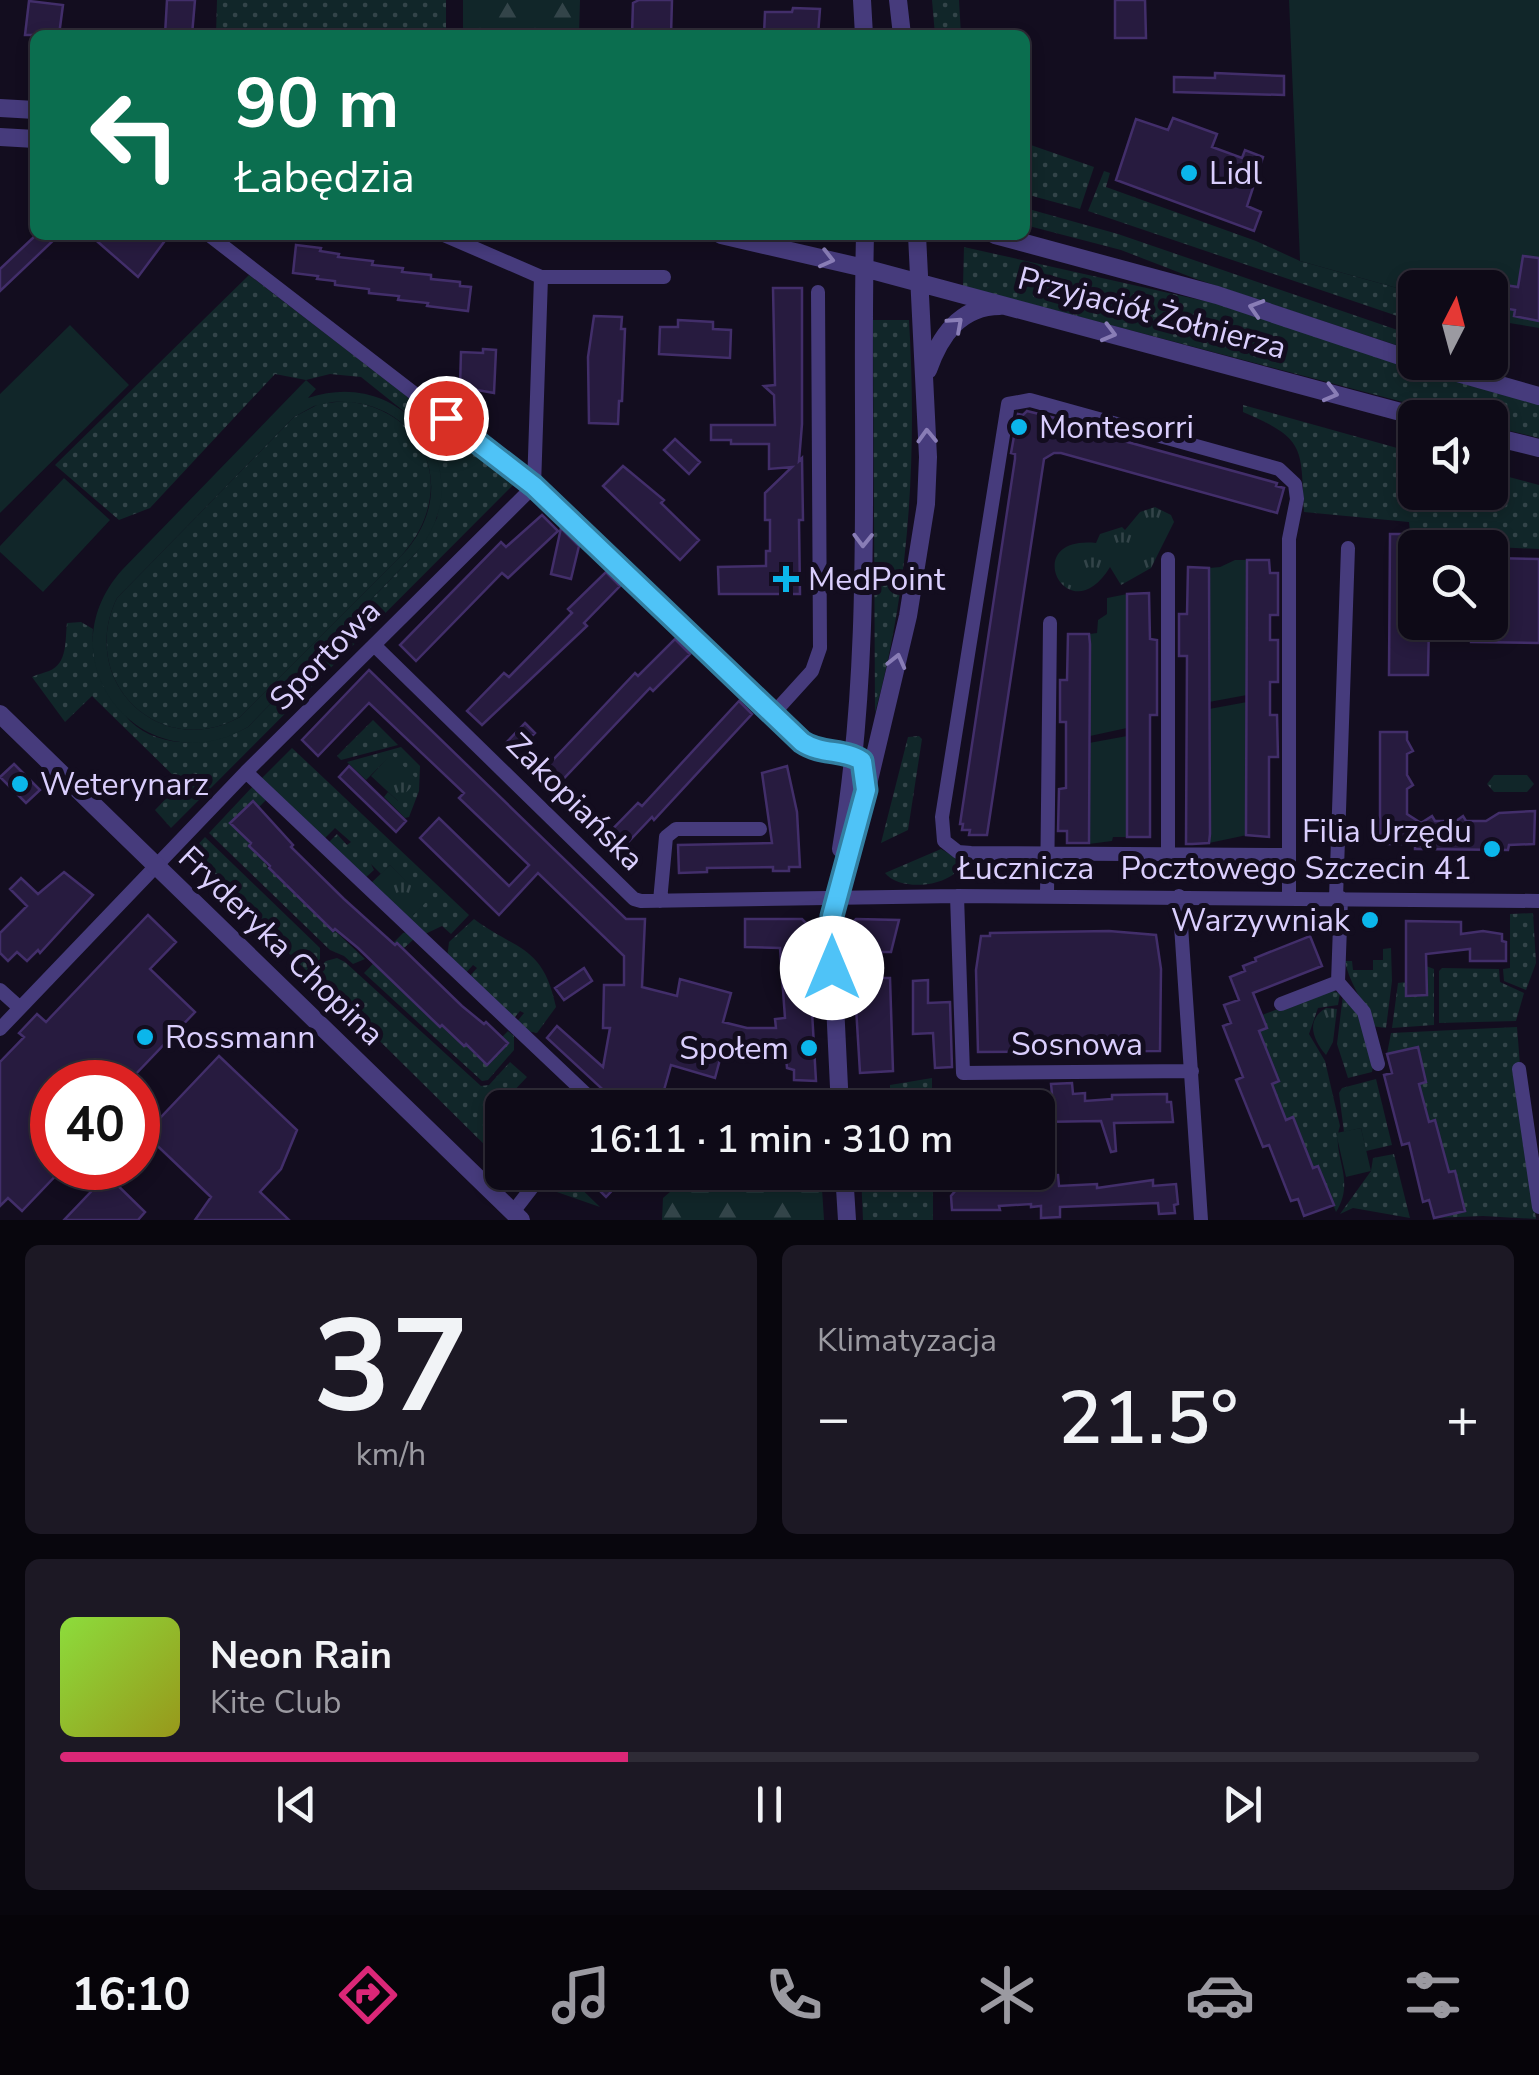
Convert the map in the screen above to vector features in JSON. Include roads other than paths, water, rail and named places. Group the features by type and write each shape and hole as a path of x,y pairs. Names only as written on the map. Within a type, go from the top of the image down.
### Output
{"street":[{"path":"862,0 864,30"},
{"path":"898,0 901,30"},
{"path":"0,108 30,110"},
{"path":"0,137 30,139"},
{"path":"215,240 534,486 810,747 855,756 862,761 866,790"},
{"path":"456,240 541,277 664,278"},
{"name":"Przyjaciół Żołnierza","path":"743,240 920,282 1398,411"},
{"path":"836,900 862,672 866,240"},
{"path":"839,1090 831,921 908,616 923,533 928,457 917,240"},
{"name":"Przyjaciół Żołnierza","path":"1013,240 1217,296 1398,356"},
{"path":"534,486 541,277"},
{"path":"772,715 812,671 820,648 818,292"},
{"path":"925,380 937,347 960,318 980,308 1016,308"},
{"name":"Przyjaciół Żołnierza","path":"1482,380 1539,396"},
{"path":"1289,898 1290,855 1290,538 1297,499 1295,484 1279,469 1022,399 1008,404 940,830 944,842 958,852 1290,855"},
{"path":"1508,440 1539,448"},
{"name":"Sportowa","path":"0,1029 246,772 534,486"},
{"path":"1348,548 1338,982 1364,1012 1378,1064"},
{"path":"1168,559 1168,855"},
{"path":"1047,896 1050,622"},
{"name":"Zakopiańska","path":"374,645 634,899 836,900"},
{"name":"Fryderyka Chopina","path":"0,714 517,1216"},
{"path":"855,756 872,746 882,724"},
{"path":"246,772 582,1090"},
{"path":"660,901 666,837 676,830 760,829"},
{"name":"Sosnowa","path":"956,896 962,1072 1192,1071"},
{"name":"Łucznicza","path":"836,900 1179,896 1539,901"},
{"name":"Sosnowa","path":"1179,896 1200,1220"},
{"path":"1281,1004 1338,982"},
{"path":"0,990 20,1008"},
{"path":"1519,1069 1539,1207"},
{"path":"517,1216 533,1190"},
{"path":"845,1190 847,1220"}],"place":[{"name":"Lidl","path":"1189,173"},
{"name":"Montesorri","path":"1019,427"},
{"name":"MedPoint","path":"786,579"},
{"name":"Weterynarz","path":"20,784"},
{"name":"Filia Urzędu Pocztowego Szczecin 41","path":"1492,849"},
{"name":"Warzywniak","path":"1370,920"},
{"name":"Rossmann","path":"145,1037"},
{"name":"Społem","path":"809,1048"}]}
